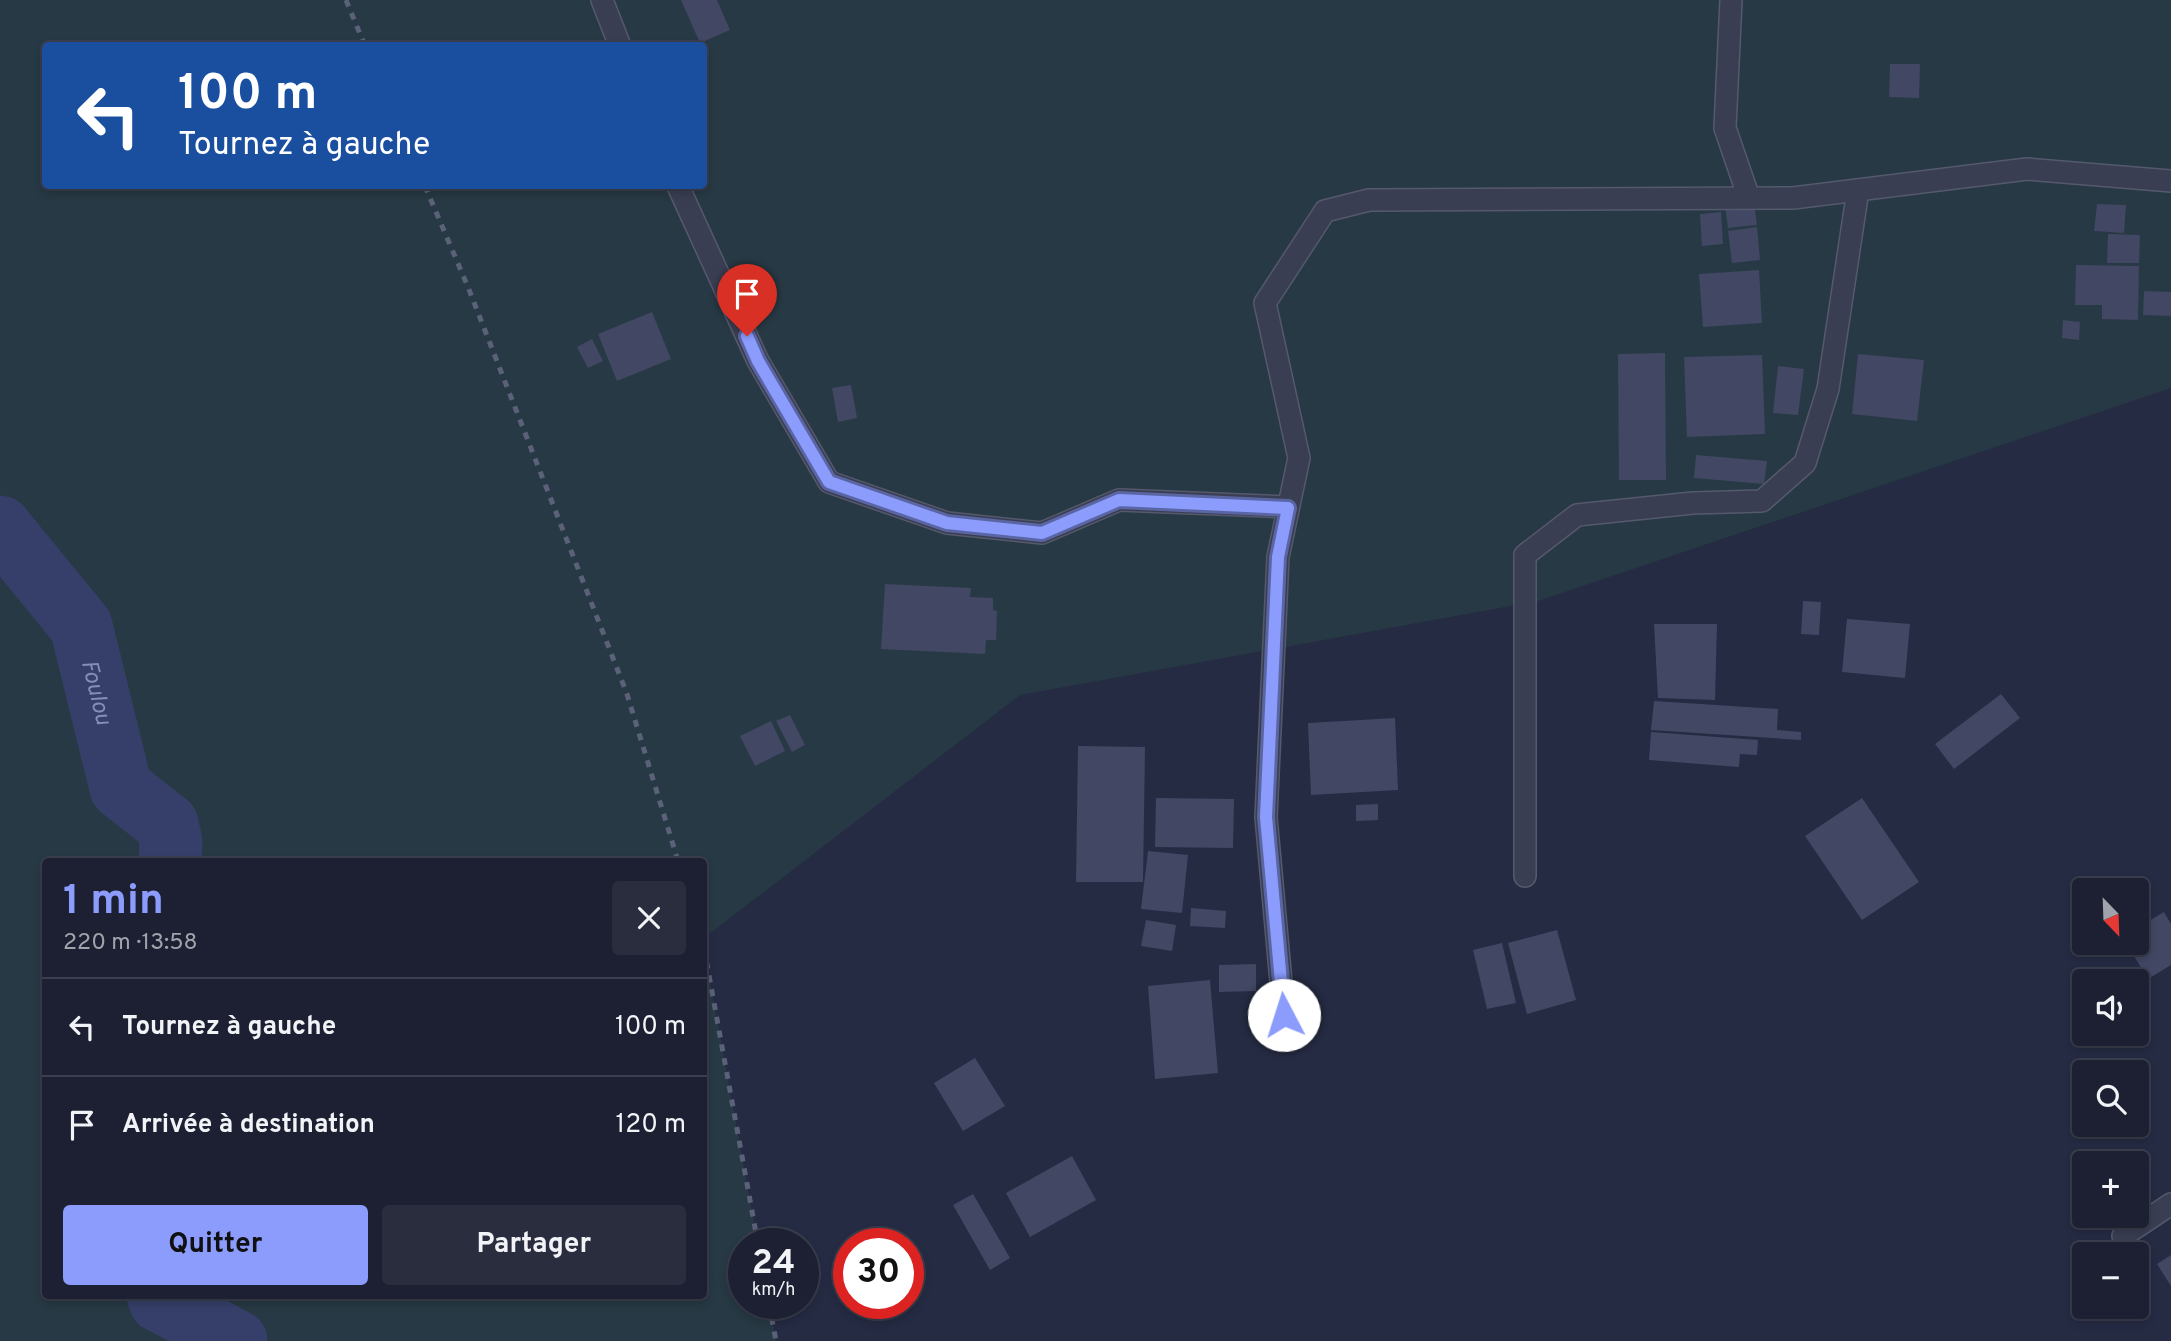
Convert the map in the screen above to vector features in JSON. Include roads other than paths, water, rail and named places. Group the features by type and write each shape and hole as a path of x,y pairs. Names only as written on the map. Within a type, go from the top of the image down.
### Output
{"street":[{"path":"602,0 618,42"},
{"path":"1731,0 1725,128 1749,198"},
{"path":"1284,1015 1266,817 1278,557 1299,458 1265,303 1325,211 1370,200 1793,198 2027,169 2171,181"},
{"path":"679,189 758,361 829,482 947,523 1042,533 1119,500 1288,508"},
{"path":"1525,876 1525,555 1577,515 1693,503 1762,501 1805,463 1828,389 1858,190"},
{"path":"2123,1236 2171,1204"}],"waterway":[{"name":"Foulou","path":"0,527 81,626 121,788 167,824 171,842 170,858"},
{"name":"Foulou","path":"159,1299 236,1341"}],"railway":[{"path":"346,0 363,42"},
{"path":"426,189 468,287 627,694 677,858"},
{"path":"707,964 755,1228"},
{"path":"772,1319 776,1341"}]}
